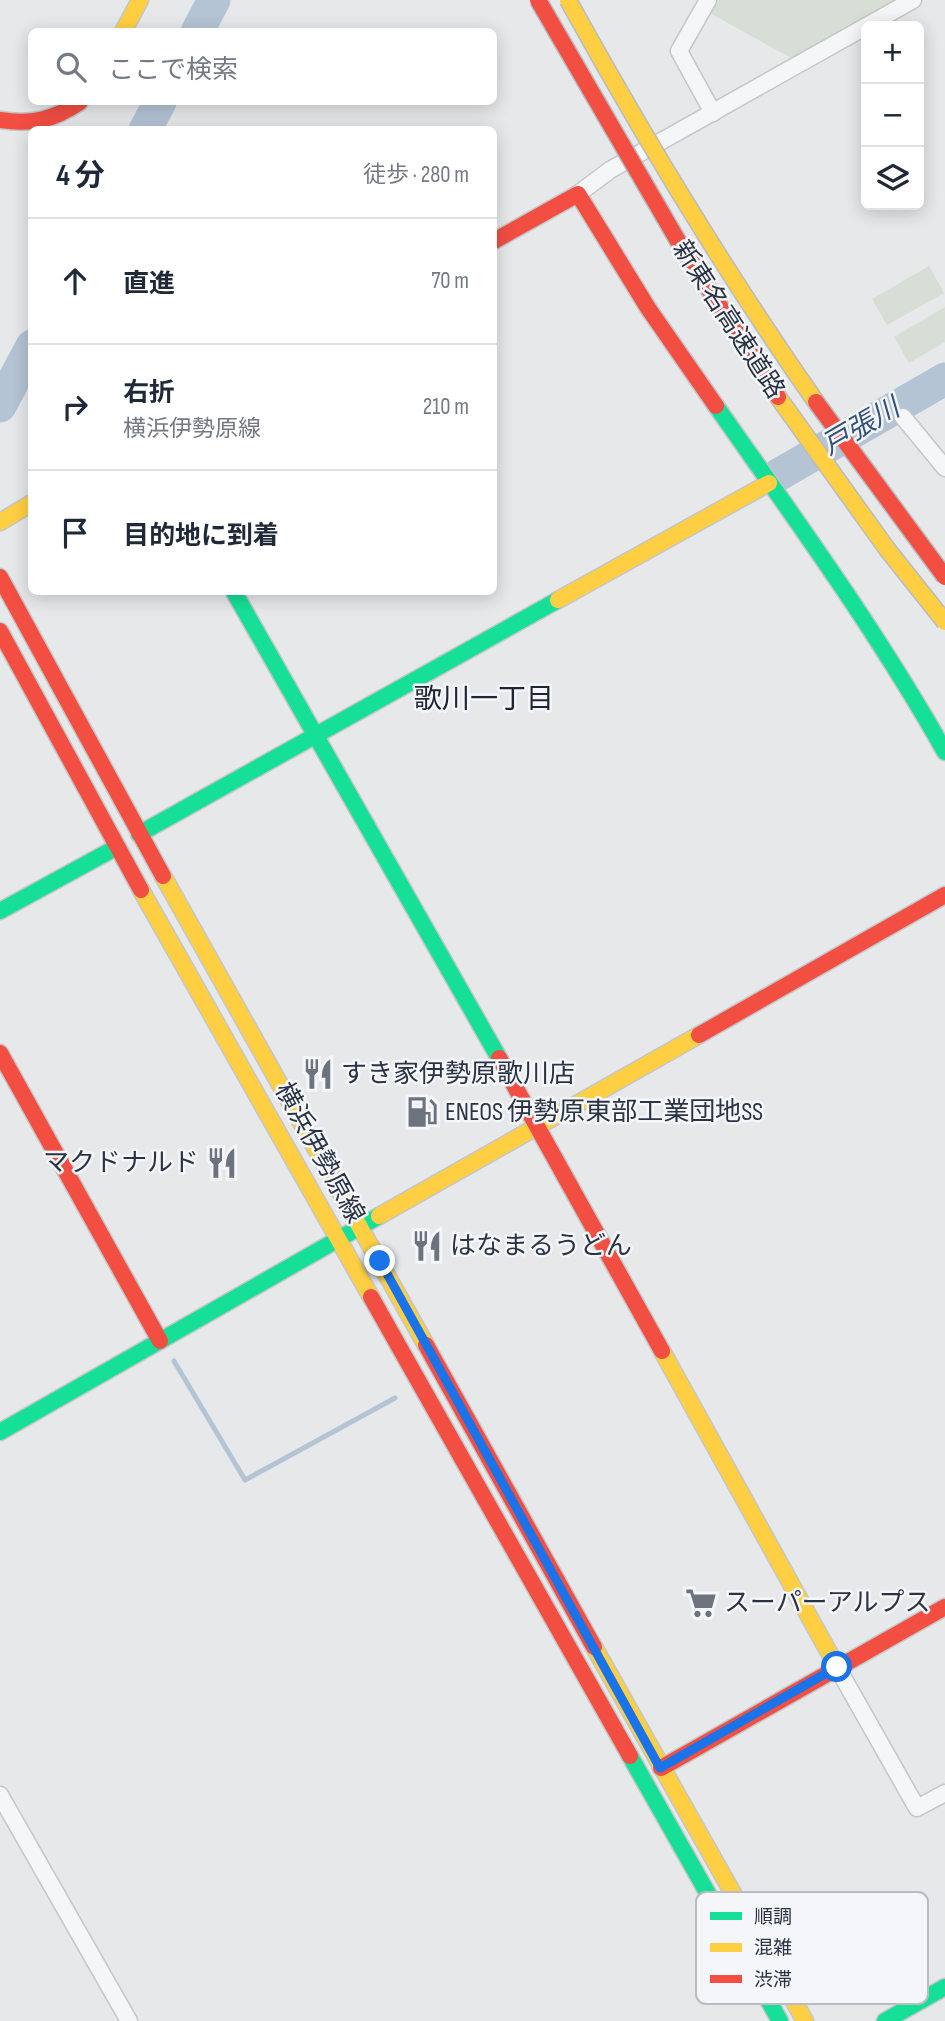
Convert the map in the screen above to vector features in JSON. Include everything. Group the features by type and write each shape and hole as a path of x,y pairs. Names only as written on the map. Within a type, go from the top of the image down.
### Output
{"main road":[{"path":"125,28 140,0"},
{"name":"新東名高速道路","path":"538,0 599,112 673,236 743,344 817,452 945,621"},
{"name":"新東名高速道路","path":"568,0 643,136 765,330 945,577"},
{"path":"0,120 27,125 48,121 75,105"},
{"path":"497,239 578,194 648,307 849,597 945,752"},
{"path":"139,834 315,733 769,482"},
{"path":"0,522 28,505"},
{"name":"横浜伊勢原線","path":"0,577 139,834 731,1892"},
{"path":"236,595 538,1126 837,1667"},
{"name":"横浜伊勢原線","path":"0,631 117,847 707,1892"},
{"path":"0,911 117,847"},
{"path":"0,1432 945,895"},
{"path":"0,1053 160,1340"},
{"path":"660,1768 945,1607"},
{"path":"928,1997 945,1987"},
{"name":"横浜伊勢原線","path":"770,2004 780,2021"},
{"name":"横浜伊勢原線","path":"795,2004 805,2021"},
{"path":"885,2021 915,2004"}],"street":[{"path":"708,0 678,51 713,113"},
{"path":"578,194 610,170 913,0"},
{"path":"903,417 945,468"},
{"path":"837,1667 917,1808 945,1793"},
{"path":"0,1795 129,2021"}],"shaded area":[{"path":"713,0 898,0 793,59 706,11"},
{"path":"929,266 944,293 887,325 872,299"},
{"path":"945,307 945,342 909,363 894,337"}],"waterway":[{"path":"199,28 214,0"},
{"path":"147,126 158,105"},
{"path":"0,406 28,354"},
{"name":"戸張川","path":"778,475 945,379"},
{"path":"174,1361 245,1480 395,1398"}],"traffic: fast":[{"path":"716,406 863,619 945,752"},
{"path":"236,595 499,1058"},
{"path":"139,834 558,600"},
{"path":"0,911 117,847"},
{"path":"0,1432 379,1216"},
{"path":"630,1756 707,1892"},
{"path":"928,1997 945,1987"},
{"path":"770,2004 780,2021"},
{"path":"885,2021 915,2004"}],"traffic: slow":[{"path":"125,28 140,0"},
{"path":"568,0 687,204 816,402"},
{"path":"778,397 887,549 945,622"},
{"path":"558,600 769,483"},
{"path":"0,522 28,505"},
{"path":"163,876 426,1345"},
{"path":"141,890 371,1297"},
{"path":"379,1216 699,1035"},
{"path":"662,1351 837,1667"},
{"path":"594,1647 732,1892"},
{"path":"795,2004 805,2021"}],"traffic: jam":[{"path":"538,0 678,241 778,397"},
{"path":"0,120 42,120 75,105"},
{"path":"497,239 578,194 648,308 716,406"},
{"path":"816,402 945,577"},
{"path":"0,577 163,876"},
{"path":"0,631 141,890"},
{"path":"699,1035 945,895"},
{"path":"0,1053 160,1341"},
{"path":"499,1058 662,1351"},
{"path":"371,1297 630,1756"},
{"path":"426,1345 594,1647"},
{"path":"661,1768 945,1607"}],"place":[{"name":"すき家伊勢原歌川店","path":"318,1074"},
{"name":"ENEOS 伊勢原東部工業団地SS","path":"422,1112"},
{"name":"マクドナルド","path":"222,1163"},
{"name":"はなまるうどん","path":"427,1246"},
{"name":"スーパーアルプス","path":"701,1603"}],"district":[{"name":"歌川一丁目","path":"484,699"}],"route":[{"path":"380,1261 660,1768 837,1667"}]}
